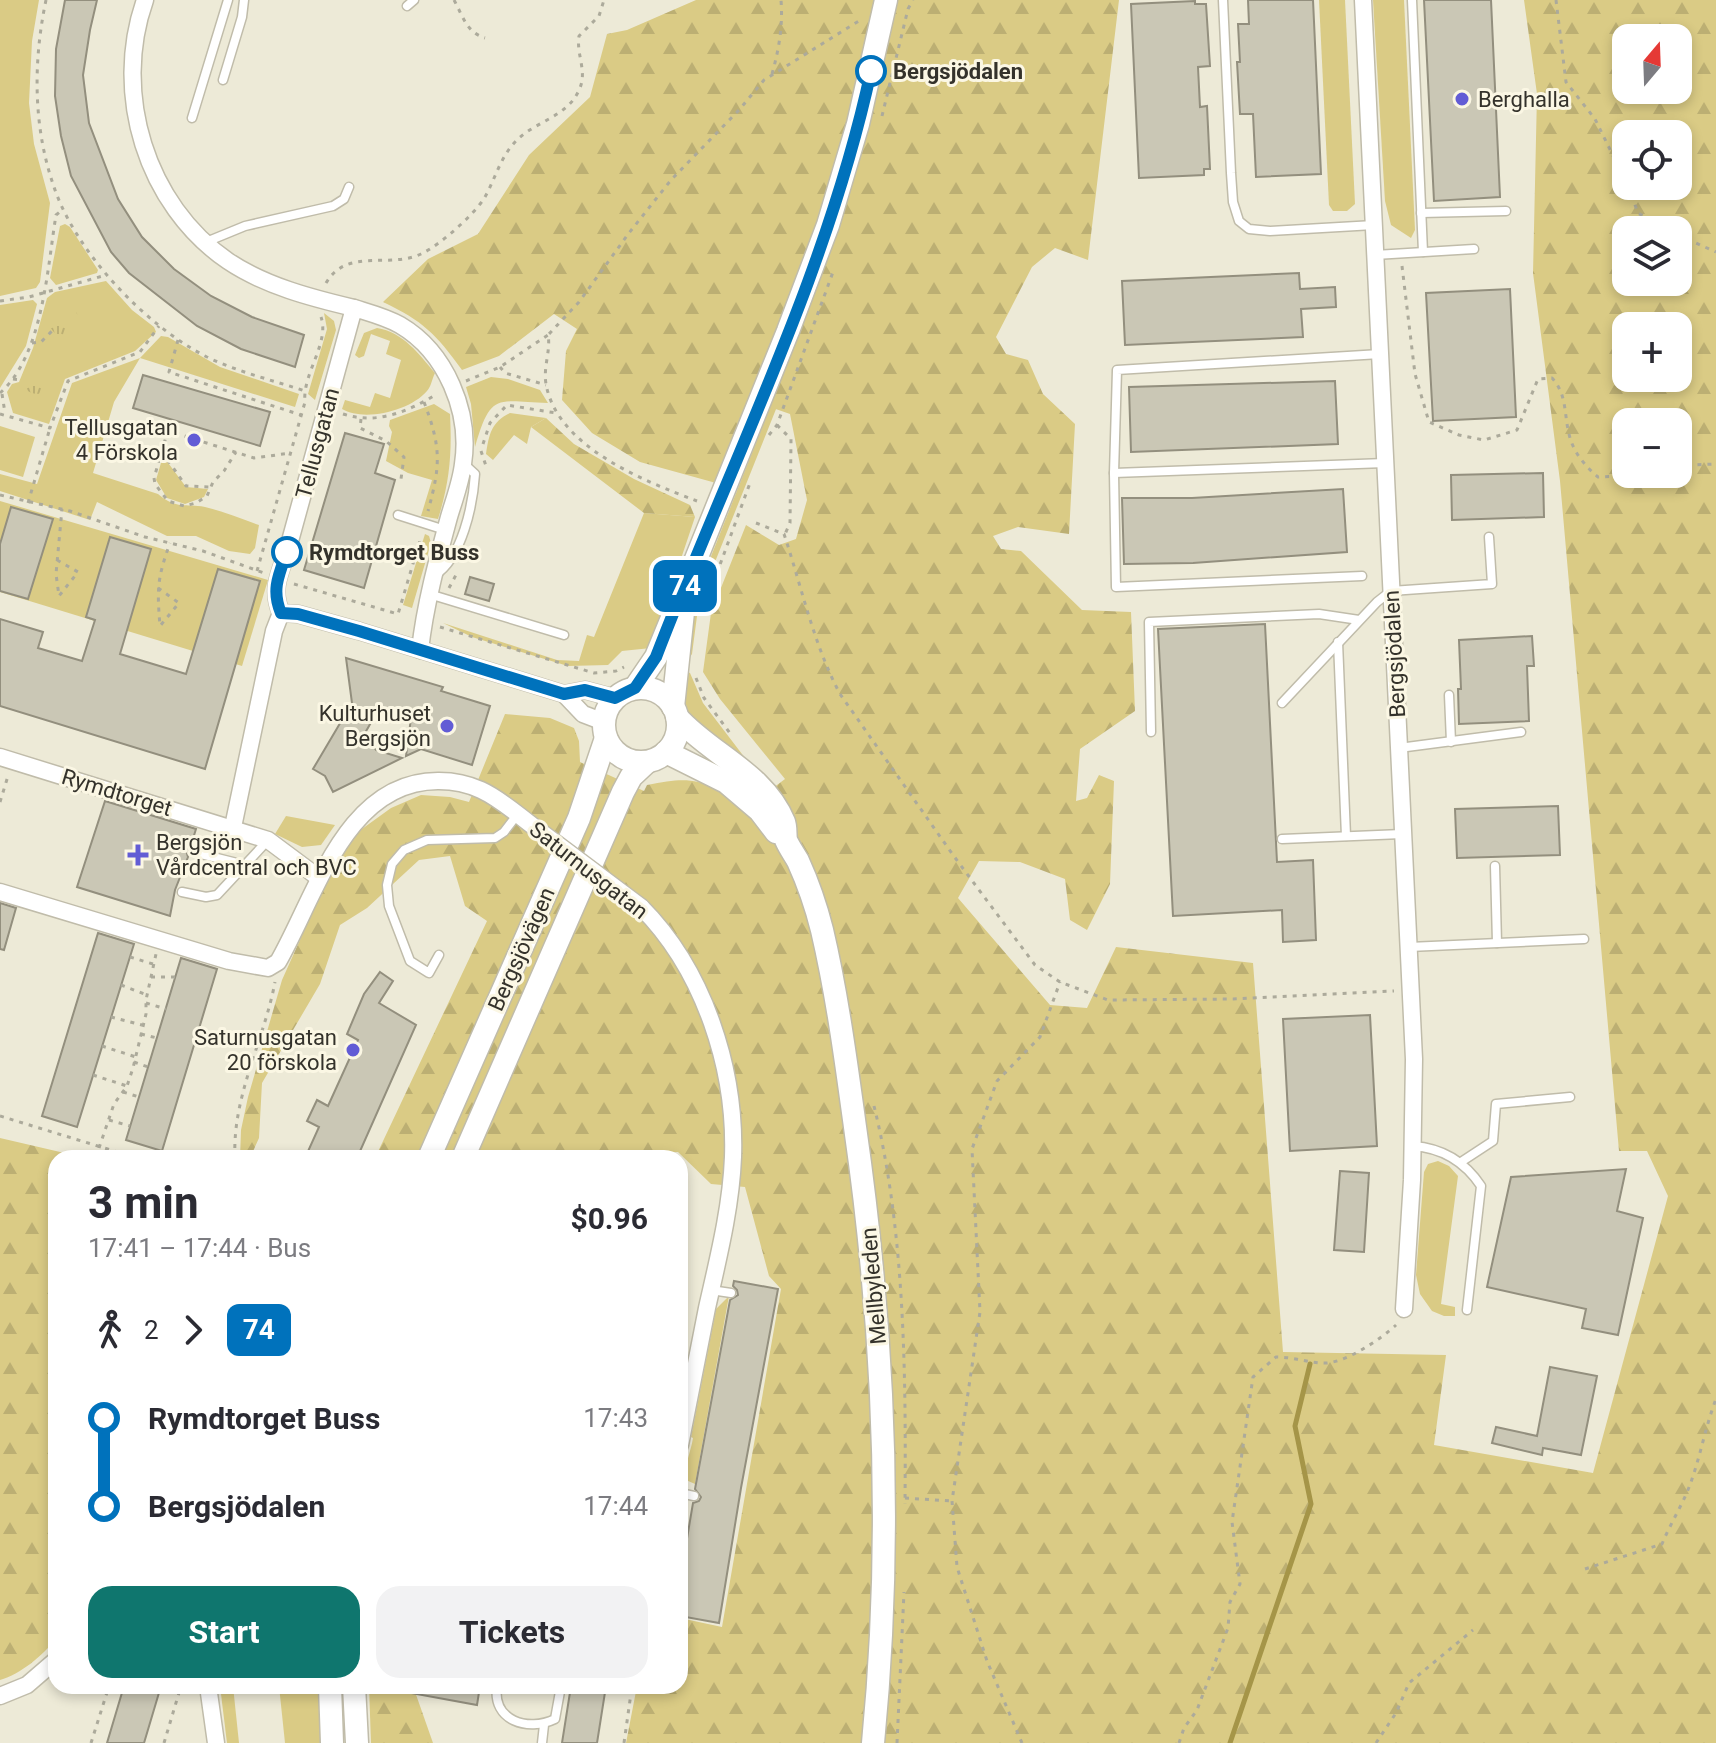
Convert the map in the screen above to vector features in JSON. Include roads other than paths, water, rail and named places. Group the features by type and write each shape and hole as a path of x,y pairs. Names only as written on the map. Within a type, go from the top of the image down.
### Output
{"main road":[{"name":"Bergsjövägen","path":"433,1150 579,818 605,730 607,709 656,657 688,579 828,225 891,14"},
{"name":"Bergsjövägen","path":"466,1150 623,792 631,777 676,736 676,664 688,579"},
{"path":"625,693 657,692 675,712"},
{"name":"Mellbyleden","path":"675,712 694,735 755,782 784,823 786,840 803,874 822,929 851,1097 872,1258 879,1362 882,1476 880,1632 873,1743"},
{"path":"605,730 615,752 624,759 656,757"},
{"name":"Mellbyleden","path":"656,757 726,782 760,811 773,830 786,840"},
{"path":"330,1694 332,1743"},
{"path":"354,1694 357,1743"}],"street":[{"path":"145,0 133,45 133,93 142,143 150,165 172,204 206,242 229,261 254,275 318,299 382,316 403,327 437,358 449,376 460,412 463,463 428,594 420,650"},
{"name":"Bergsjödalen","path":"1363,0 1414,1059 1413,1146 1404,1309"},
{"name":"Tellusgatan","path":"281,613 276,601 277,578 287,552 354,308"},
{"path":"233,827 274,631 281,613 298,614 564,694 585,690 625,693"},
{"path":"564,694 583,714 605,730"},
{"name":"Rymdtorget","path":"6,758 268,840"},
{"name":"Saturnusgatan","path":"0,892 229,961 268,968 278,962 319,878 352,828 374,803 388,793 425,781 464,784 495,798 541,832 641,907 673,943 714,1030 732,1114 733,1159 723,1234 688,1405"},
{"path":"268,840 319,878"},
{"path":"0,1696 27,1685 48,1667"},
{"path":"209,1694 216,1743"}],"lane":[{"path":"192,118 228,0"},
{"path":"223,80 244,0"},
{"path":"1223,0 1233,202 1239,221 1249,229 1270,231 1374,225"},
{"path":"1412,0 1423,252"},
{"path":"206,242 245,226 333,206 344,199 349,187"},
{"path":"1421,213 1506,211"},
{"path":"1375,255 1474,249"},
{"path":"1362,576 1116,587 1114,473 1117,370 1380,354"},
{"path":"434,575 447,567 456,552 474,489 475,474 463,463"},
{"path":"1114,473 1385,463"},
{"path":"398,515 445,530"},
{"path":"1282,703 1359,620 1391,591 1492,584 1489,537"},
{"path":"428,594 564,635"},
{"path":"1151,732 1149,622 1319,614 1359,620"},
{"path":"1338,642 1346,836"},
{"path":"1449,695 1451,742"},
{"path":"1398,748 1521,732"},
{"path":"439,955 429,973 410,961 387,895 392,864 404,850 427,840 495,838 517,815"},
{"path":"1282,839 1402,834"},
{"path":"182,892 206,897 217,895 268,840"},
{"path":"193,852 245,865"},
{"path":"1495,866 1497,943"},
{"path":"1408,947 1584,939"},
{"path":"1461,1162 1493,1141 1496,1104 1570,1097"},
{"path":"1413,1146 1431,1147 1461,1162 1481,1186 1467,1310"},
{"path":"711,1290 731,1293"},
{"path":"688,1495 694,1496"},
{"path":"496,1694 499,1710 510,1720 526,1725 544,1725 555,1719 560,1694"},
{"path":"542,1743 544,1725"}],"waterway":[{"path":"1230,1743 1311,1504 1295,1426 1310,1364"}],"place":[{"name":"Bergsjödalen","path":"871,71"},
{"name":"Berghalla","path":"1462,99"},
{"name":"Tellusgatan 4 Förskola","path":"194,440"},
{"name":"Rymdtorget Buss","path":"287,552"},
{"name":"Kulturhuset Bergsjön","path":"447,726"},
{"name":"Bergsjön Vårdcentral och BVC","path":"138,855"},
{"name":"Saturnusgatan 20 förskola","path":"353,1050"}]}
